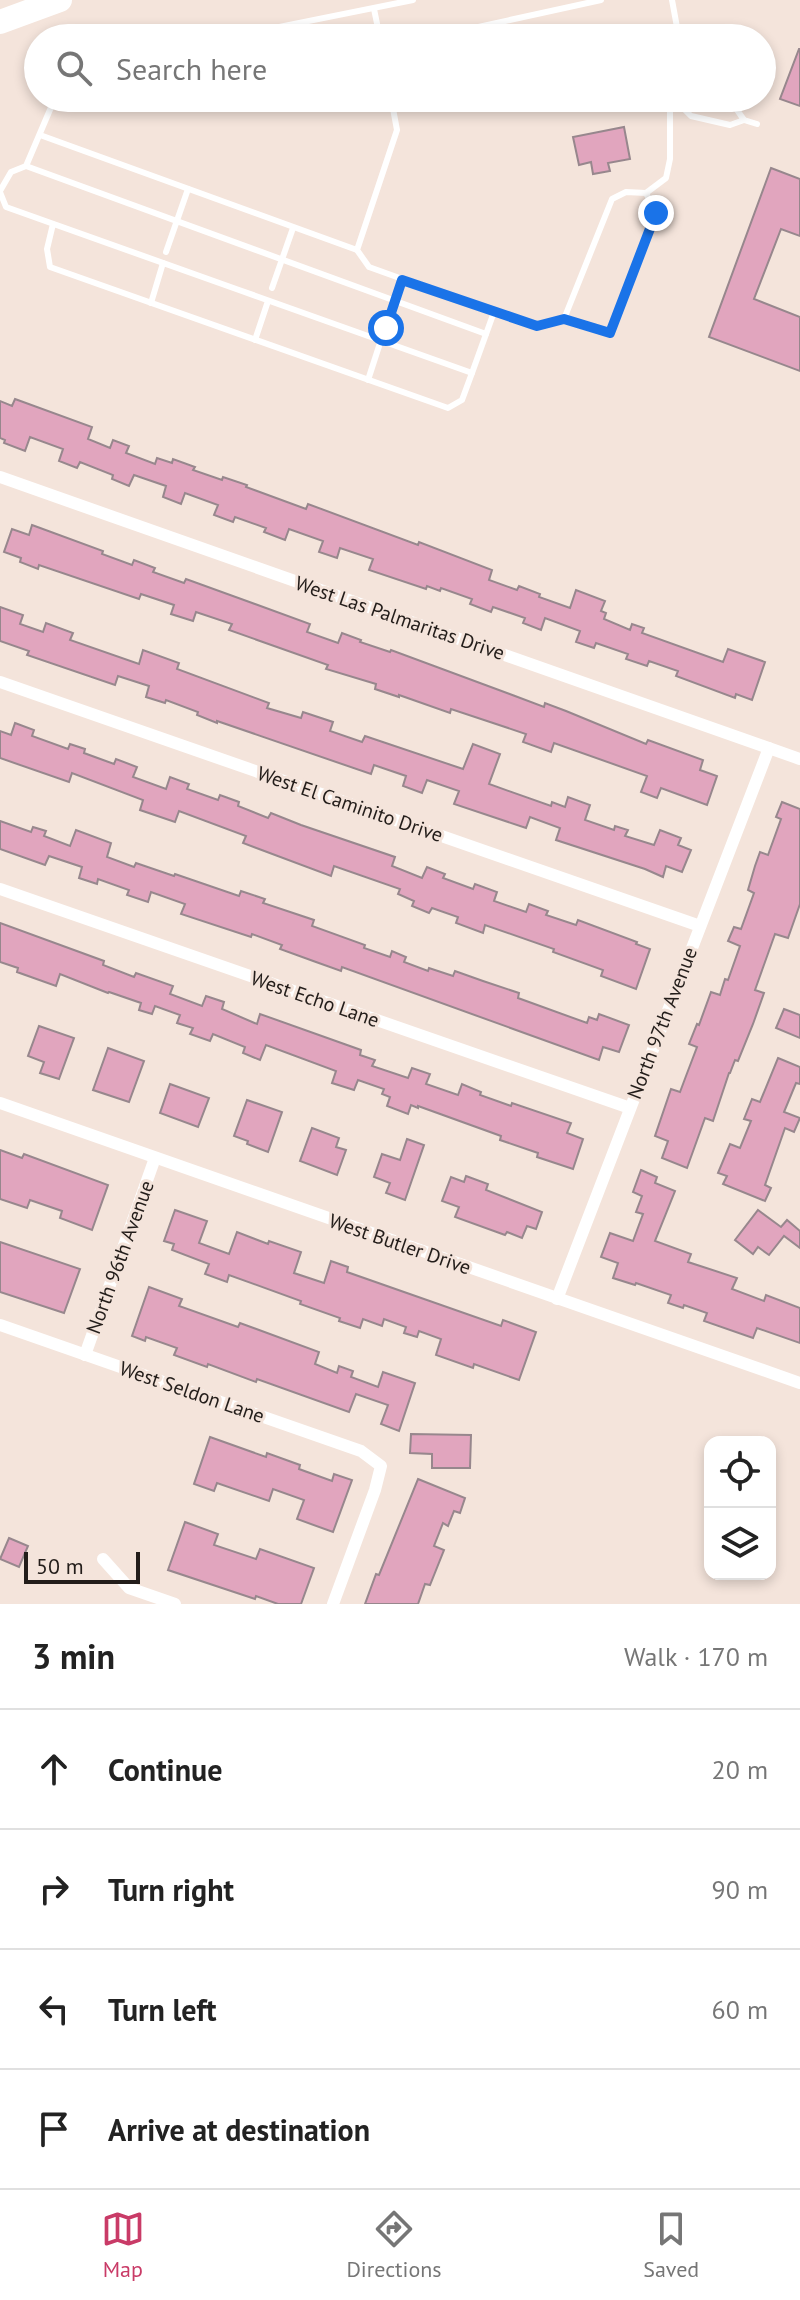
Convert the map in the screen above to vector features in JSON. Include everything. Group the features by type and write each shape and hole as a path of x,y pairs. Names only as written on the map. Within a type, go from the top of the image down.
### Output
{"highway":[{"path":"0,22 60,0"}],"street":[{"name":"West Las Palmaritas Drive","path":"0,477 800,759"},
{"name":"West El Caminito Drive","path":"0,682 700,926"},
{"name":"North 97th Avenue","path":"557,1299 769,748"},
{"name":"West Echo Lane","path":"0,889 630,1108"},
{"name":"West Butler Drive","path":"0,1103 800,1383"},
{"name":"North 96th Avenue","path":"85,1355 155,1158"},
{"name":"West Seldon Lane","path":"0,1325 361,1451 381,1466 333,1604"},
{"path":"103,1559 129,1588 175,1604"}],"lane":[{"path":"296,24 413,0"},
{"path":"492,24 601,0"},
{"path":"672,0 676,24"},
{"path":"374,9 377,24"},
{"path":"26,166 49,112"},
{"path":"357,250 397,130 394,112"},
{"path":"564,319 612,199 626,192 646,193 666,178 670,159 670,112"},
{"path":"687,112 691,116 730,125 744,120 757,124"},
{"path":"738,112 744,120"},
{"path":"40,135 357,250 369,267 494,312 537,326 564,319 610,333 656,213 646,193"},
{"path":"472,373 6,207 0,192 11,172 26,166 486,334"},
{"path":"166,252 188,189"},
{"path":"53,224 47,249 50,267 448,408 462,400 494,312"},
{"path":"272,288 293,228"},
{"path":"151,303 163,263"},
{"path":"386,328 402,280"},
{"path":"255,340 268,301"},
{"path":"368,380 381,340"}],"building":[{"path":"800,49 800,106 780,99"},
{"path":"624,127 630,159 608,163 610,171 593,174 591,162 579,165 573,137"},
{"path":"771,168 800,179 800,236 781,229 754,299 800,317 800,371 709,337"},
{"path":"15,399 92,427 88,439 110,448 113,440 129,446 126,453 155,464 157,458 172,463 173,459 195,467 193,470 247,485 306,509 308,504 418,545 419,542 492,570 489,580 517,590 519,586 570,608 576,590 605,601 601,611 606,613 604,619 630,630 632,624 644,628 642,633 723,662 728,649 765,662 752,700 736,694 735,698 676,676 678,671 649,661 647,666 626,659 628,654 596,643 594,648 576,642 580,631 545,618 541,630 523,623 525,618 493,607 491,612 470,604 472,599 441,588 440,591 427,586 426,589 369,570 373,559 340,548 337,558 319,552 323,541 289,529 285,540 264,532 266,528 235,517 233,522 214,515 218,505 185,493 181,504 163,497 166,486 134,475 129,486 112,479 113,475 80,462 77,468 59,461 63,449 30,437 25,451 4,443 5,440 0,438 0,401 12,406"},
{"path":"32,525 132,565 134,560 155,568 153,572 184,583 186,579 310,624 307,632 338,643 342,633 544,707 545,703 646,744 648,740 703,760 700,770 717,776 707,805 661,788 657,798 641,792 647,776 554,743 551,752 523,742 526,734 451,709 450,713 375,689 376,684 326,669 328,665 229,630 232,624 196,612 193,621 171,614 174,605 141,594 139,599 39,565 38,569 4,552 12,529 29,535"},
{"path":"0,607 23,615 20,624 43,632 46,623 73,633 70,640 139,664 143,650 179,663 177,669 269,703 267,708 301,718 303,712 333,722 330,731 362,742 365,736 463,769 473,744 500,754 489,784 551,806 552,802 565,807 568,797 590,805 585,820 614,830 615,826 628,830 625,836 654,845 660,830 681,838 678,845 691,850 682,872 666,866 663,877 556,840 560,828 530,817 526,828 454,804 459,791 427,780 422,793 403,786 406,776 374,765 371,774 217,723 166,700 165,703 146,697 149,686 118,676 115,685 27,655 29,651 0,641"},
{"path":"15,723 34,730 32,736 68,749 70,744 85,749 84,753 114,764 116,759 137,767 133,777 166,789 170,777 189,784 187,789 218,800 220,795 268,818 271,813 395,857 392,866 422,878 427,867 445,874 443,878 473,889 475,884 497,892 494,901 526,912 529,904 548,911 546,915 576,925 578,920 637,942 650,949 636,989 601,976 603,970 553,952 554,949 485,925 483,933 456,923 458,917 432,908 429,913 412,906 414,901 398,894 400,889 334,866 331,876 243,843 246,836 179,811 175,822 140,810 143,800 72,773 69,782 0,758 0,731 11,735"},
{"path":"782,802 800,809 800,904 788,938 775,934 755,990 764,993 753,1024 738,1061 735,1060 729,1073 713,1121 705,1118 687,1168 662,1158 668,1141 655,1136 671,1089 680,1092 697,1047 689,1044 711,992 720,995 725,979 728,980 740,946 728,941 734,927 741,929 754,893 748,890 755,866 760,852 768,855 781,819 776,817"},
{"path":"0,821 31,832 33,827 46,831 44,836 70,846 76,830 111,843 107,857 134,867 136,863 175,874 239,896 241,891 265,899 263,903 314,920 312,926 390,957 392,951 406,957 404,962 428,971 429,968 453,976 455,971 519,993 518,998 587,1023 589,1017 597,1020 599,1014 629,1025 619,1052 603,1047 599,1060 342,967 341,971 280,949 282,945 252,934 251,937 181,914 185,904 151,892 148,902 127,895 129,890 98,879 97,884 79,878 82,867 49,856 45,865 0,849"},
{"path":"0,923 104,961 103,965 134,977 136,973 173,986 170,994 202,1006 206,996 224,1002 222,1009 257,1024 260,1014 361,1050 360,1055 375,1060 372,1066 408,1078 412,1068 430,1074 426,1084 458,1095 462,1084 481,1092 480,1095 571,1123 567,1133 583,1139 573,1169 537,1157 538,1153 500,1140 501,1136 418,1106 411,1105 408,1114 387,1106 390,1097 382,1094 384,1089 358,1080 354,1090 332,1083 336,1071 266,1045 260,1060 243,1053 245,1047 213,1034 210,1041 190,1034 193,1028 177,1023 180,1015 155,1006 152,1014 139,1010 141,1003 60,974 56,986 17,972 18,968 0,962"},
{"path":"784,1009 800,1015 800,1038 776,1028"},
{"path":"39,1026 74,1038 59,1079 40,1073 44,1062 28,1056"},
{"path":"108,1048 144,1061 129,1102 93,1090"},
{"path":"778,1058 800,1067 800,1084 796,1083 784,1112 800,1118 794,1132 785,1128 765,1185 771,1188 765,1201 723,1184 727,1176 718,1173 730,1144 740,1148 751,1121 744,1119 752,1099 760,1102"},
{"path":"170,1084 209,1098 198,1127 160,1113"},
{"path":"247,1100 282,1112 268,1152 234,1136"},
{"path":"312,1128 339,1138 336,1147 346,1150 337,1175 300,1161"},
{"path":"407,1139 424,1145 405,1200 386,1193 390,1183 374,1177 382,1154 400,1160"},
{"path":"0,1150 22,1158 24,1154 108,1185 92,1230 60,1218 62,1211 30,1200 27,1208 0,1199"},
{"path":"641,1170 657,1177 655,1183 675,1191 655,1241 691,1254 688,1262 737,1278 732,1289 764,1301 766,1295 800,1308 800,1343 757,1328 753,1338 704,1321 707,1313 668,1303 671,1295 613,1278 618,1263 601,1257 610,1233 633,1241 643,1214 636,1212 642,1196 633,1192"},
{"path":"466,1176 488,1184 486,1190 542,1212 536,1229 527,1226 522,1238 455,1217 459,1207 442,1201 451,1177 464,1182"},
{"path":"175,1210 207,1221 199,1243 229,1254 237,1232 301,1252 294,1273 324,1283 331,1261 348,1267 347,1272 501,1326 503,1320 536,1332 519,1380 436,1355 441,1339 419,1331 417,1337 404,1333 406,1327 384,1319 382,1326 363,1319 360,1328 300,1304 301,1301 229,1275 227,1282 205,1274 209,1264 172,1250 174,1244 164,1241"},
{"path":"758,1210 781,1227 787,1220 800,1231 800,1248 784,1236 769,1255 758,1247 753,1254 735,1240"},
{"path":"0,1242 80,1269 64,1313 0,1292"},
{"path":"149,1287 182,1299 179,1306 238,1327 240,1323 319,1352 315,1364 337,1373 339,1366 353,1371 351,1377 378,1387 383,1372 415,1383 399,1431 381,1424 388,1405 356,1394 349,1412 257,1379 256,1382 208,1364 207,1367 174,1355 177,1348 146,1337 145,1341 132,1336"},
{"path":"411,1434 471,1435 470,1468 432,1468 432,1454 410,1453"},
{"path":"210,1437 266,1457 267,1453 332,1481 334,1474 352,1480 333,1532 297,1519 304,1500 273,1489 269,1501 217,1483 214,1491 194,1484"},
{"path":"418,1479 465,1498 460,1513 454,1511 448,1526 443,1523 434,1546 444,1550 430,1585 425,1584 418,1604 365,1604 376,1574 379,1575"},
{"path":"185,1522 218,1534 214,1545 256,1559 260,1549 314,1568 301,1604 278,1604 256,1596 255,1599 168,1570"},
{"path":"9,1538 28,1546 19,1567 0,1559"}],"route":[{"path":"386,328 402,280 537,326 564,319 610,333 656,213"}]}
